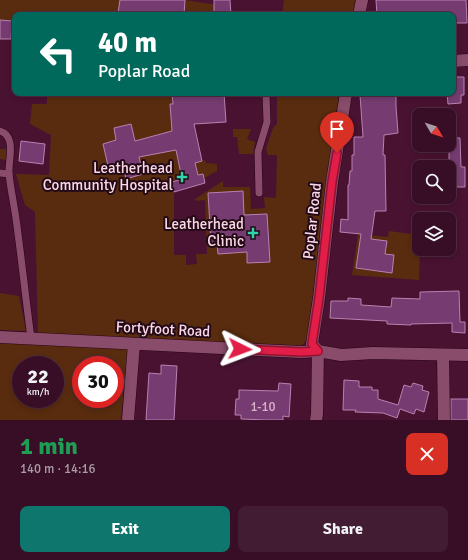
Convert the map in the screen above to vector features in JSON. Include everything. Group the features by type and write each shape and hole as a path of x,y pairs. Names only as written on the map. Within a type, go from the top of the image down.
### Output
{"street":[{"path":"360,12 362,0"},
{"path":"456,61 468,60"},
{"name":"Poplar Road","path":"316,420 318,351 312,344 319,298 332,182 346,96"},
{"name":"Fortyfoot Road","path":"0,337 301,352 318,351 341,355 373,353 468,355"},
{"path":"128,420 134,344"},
{"path":"443,355 444,420"}],"lane":[{"path":"259,193 258,152 267,122 266,96"},
{"path":"0,131 5,132 9,136 9,174 17,224 31,338"},
{"path":"0,173 9,174"}],"shaded area":[{"path":"0,0 120,0 129,12 12,12 12,21 0,20"},
{"path":"185,0 217,5 215,12 184,12"},
{"path":"284,0 356,0 354,12 282,12"},
{"path":"47,96 172,96 173,104 170,105 171,124 176,130 135,141 130,124 114,128 116,140 103,144 109,170 123,166 126,178 143,174 139,157 185,148 177,158 182,179 172,182 174,192 174,255 186,255 186,265 197,264 196,254 207,254 205,200 196,201 195,199 223,181 223,187 250,187 251,209 265,208 264,197 276,198 277,155 268,155 266,149 273,128 277,124 277,96 339,96 307,340 300,347 129,337 124,389 124,356 72,356 72,408 122,408 121,420 0,420 0,343 37,344 35,212 25,205 16,174 49,175 51,135 30,124 32,104 47,104"},
{"path":"233,129 251,129 247,139 255,142 253,154 239,154 237,137 233,137"},
{"path":"0,149 6,149 6,160 0,159"},
{"path":"205,160 206,163 217,164 217,171 199,181 195,163"},
{"path":"389,231 412,234 412,256 420,256 419,280 352,275 358,234 388,237"},
{"path":"0,293 19,296 26,331 0,330"}],"building":[{"path":"120,0 185,0 184,12 118,12"},
{"path":"214,0 230,0 231,12 214,12"},
{"path":"376,0 466,0 467,23 456,23 456,12 377,12"},
{"path":"0,20 12,21 11,39 0,39"},
{"path":"456,77 464,77 464,95 461,95 461,103 448,104 447,96 456,96"},
{"path":"172,96 224,96 226,122 194,124 202,161 195,163 198,175 203,174 205,183 174,192 172,182 182,179 176,150 139,157 143,174 126,179 123,166 109,170 103,144 116,140 114,128 131,124 135,141 172,131 170,104 173,104"},
{"path":"360,96 396,96 398,133 384,135 383,155 385,155 386,211 375,211 371,239 387,241 385,254 394,255 392,273 356,268 361,234 340,232 341,219 348,220 348,185 350,171 352,171 352,155 354,155 354,137 363,137"},
{"path":"456,138 460,138 461,167 465,167 465,187 456,187 456,160 449,160 449,152 456,152"},
{"path":"21,141 45,144 43,164 19,161"},
{"path":"243,191 244,215 267,214 270,262 247,263 247,252 218,254 217,243 211,243 208,193"},
{"path":"459,291 460,322 465,322 465,333 452,332 452,323 411,325 387,324 387,321 330,318 331,301 348,301 348,298 361,299 361,305 391,307 392,298 420,299 420,292"},
{"path":"161,365 177,366 174,420 146,420 149,373 161,374"},
{"path":"344,380 359,381 359,387 372,387 372,390 378,390 378,399 398,405 404,385 411,387 413,383 423,386 422,390 429,392 424,412 416,409 414,414 400,409 397,418 383,413 343,410"},
{"path":"279,383 291,384 289,417 283,416 283,420 267,420 241,419 241,415 235,415 236,399 239,399 239,390 278,391"},
{"path":"451,399 468,399 468,420 451,420"}],"place":[{"name":"Leatherhead Community Hospital","path":"182,177"},
{"name":"Leatherhead Clinic","path":"253,233"}],"route":[{"path":"240,349 301,352 318,351 312,344 337,153"}]}
